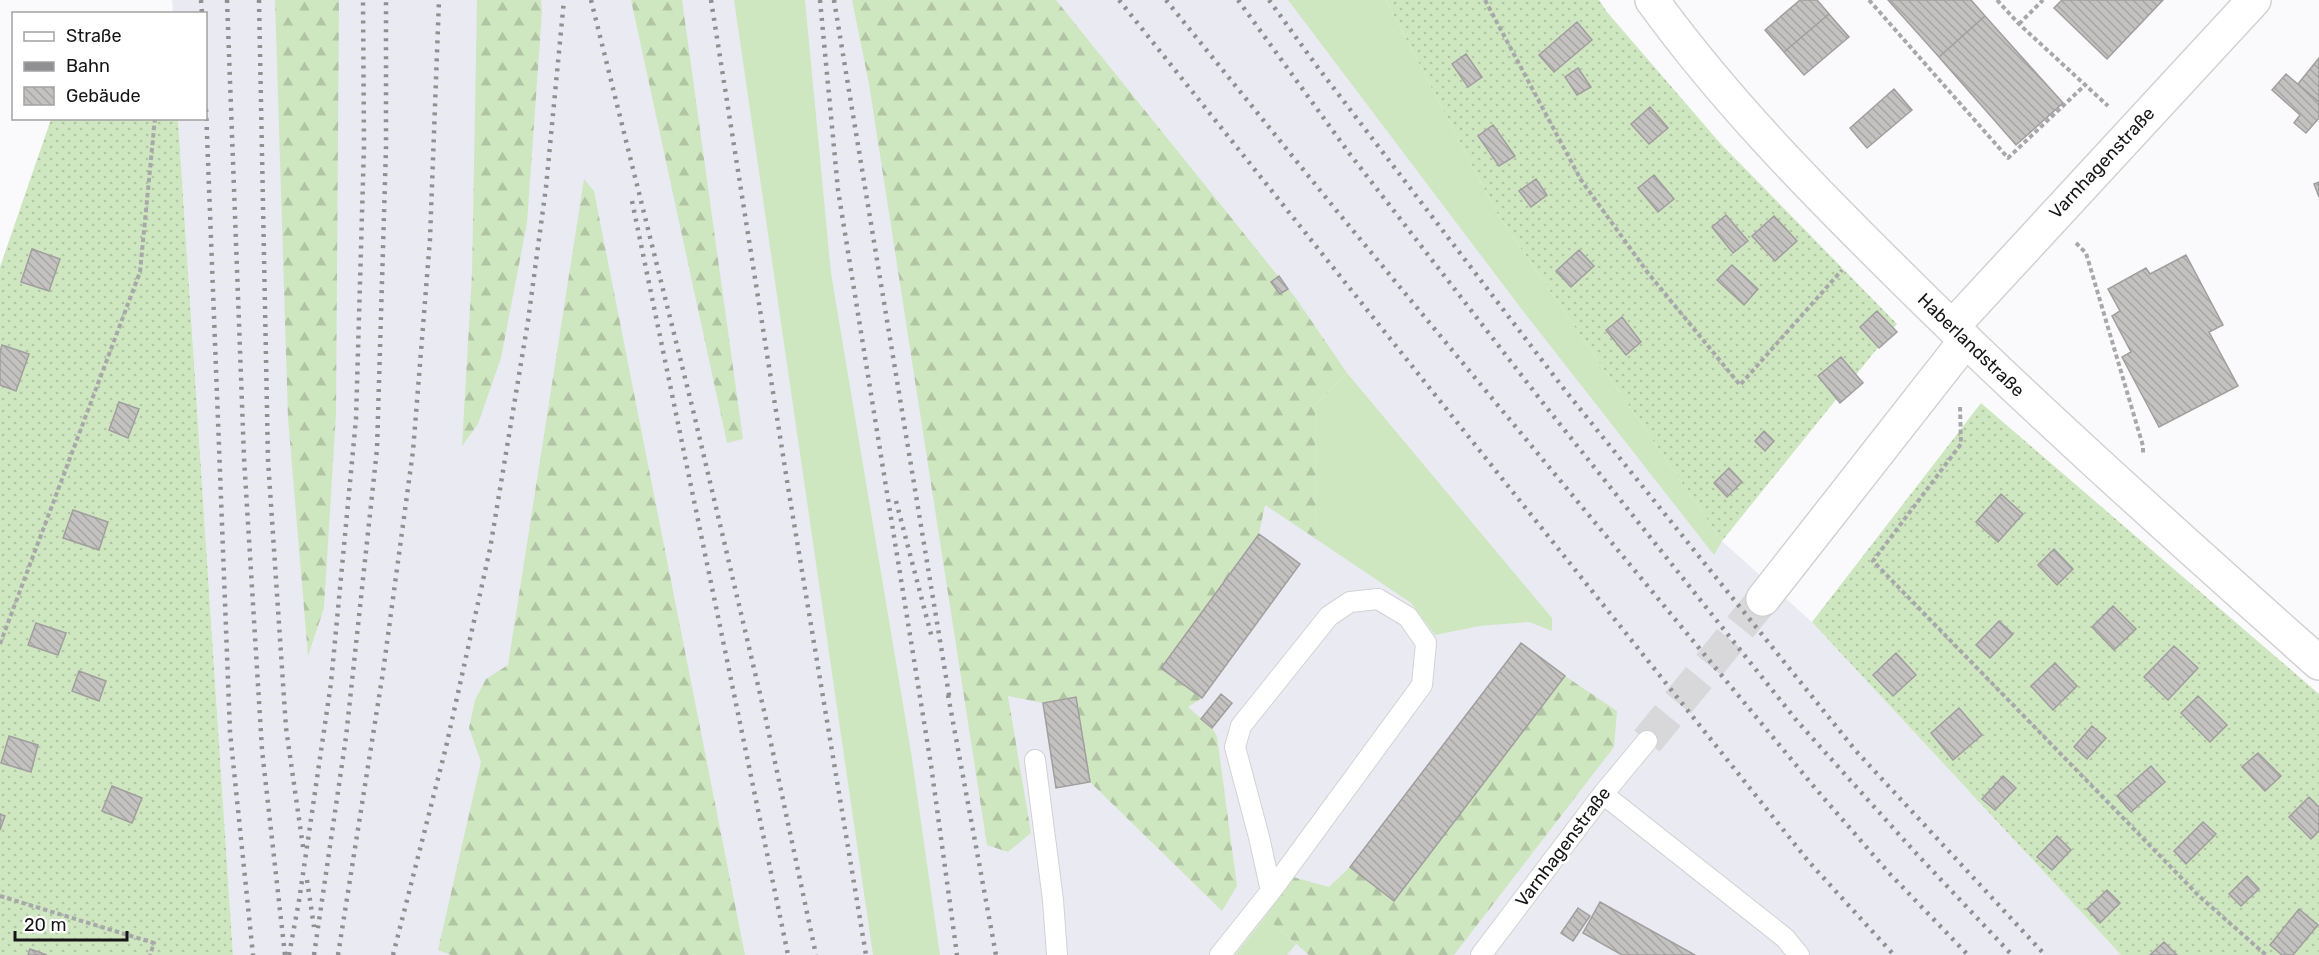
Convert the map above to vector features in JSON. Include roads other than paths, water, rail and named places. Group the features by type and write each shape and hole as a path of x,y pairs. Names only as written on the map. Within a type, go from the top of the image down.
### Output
{"street":[{"name":"Haberlandstraße","path":"1652,0 1677,35 1783,158 1867,243 2031,404 2319,663"},
{"name":"Varnhagenstraße","path":"1763,598 2132,130 2243,4"}],"lane":[{"path":"1220,955 1271,891 1422,685 1426,643 1408,617 1378,599 1350,602 1329,616 1241,726 1235,747 1271,891"},
{"name":"Varnhagenstraße","path":"1481,955 1603,794 1647,741"},
{"path":"1035,760 1058,955"},
{"path":"1603,794 1785,938 1799,955"}],"tunnel":[{"path":"1647,741 1763,599"}],"railway":[{"path":"201,0 202,12"},
{"path":"227,0 244,458 262,750 285,955"},
{"path":"259,0 268,460 286,728 303,847"},
{"path":"289,955 331,683 356,419 364,146 363,0"},
{"path":"314,955 346,737 377,449 386,148 386,0"},
{"path":"338,955 383,672 413,451 430,239 439,0"},
{"path":"393,955 446,747 490,549 528,321 546,187 564,0"},
{"path":"591,0 693,410 765,715 816,955"},
{"path":"711,0 788,487 866,955"},
{"path":"820,0 838,190 931,765 957,955"},
{"path":"834,0 950,701"},
{"path":"1119,0 1809,862 1894,955"},
{"path":"1166,0 1336,210 1815,788 1889,873 1968,955"},
{"path":"1238,0 1349,153 1543,403 1797,721 1913,850 2012,955"},
{"path":"1269,0 1316,65 1564,389 1856,751 2045,955"},
{"path":"206,120 230,732 253,955"},
{"path":"632,201 788,955"},
{"path":"896,501 932,638"},
{"path":"948,695 996,955"},
{"path":"307,880 314,927"}]}
